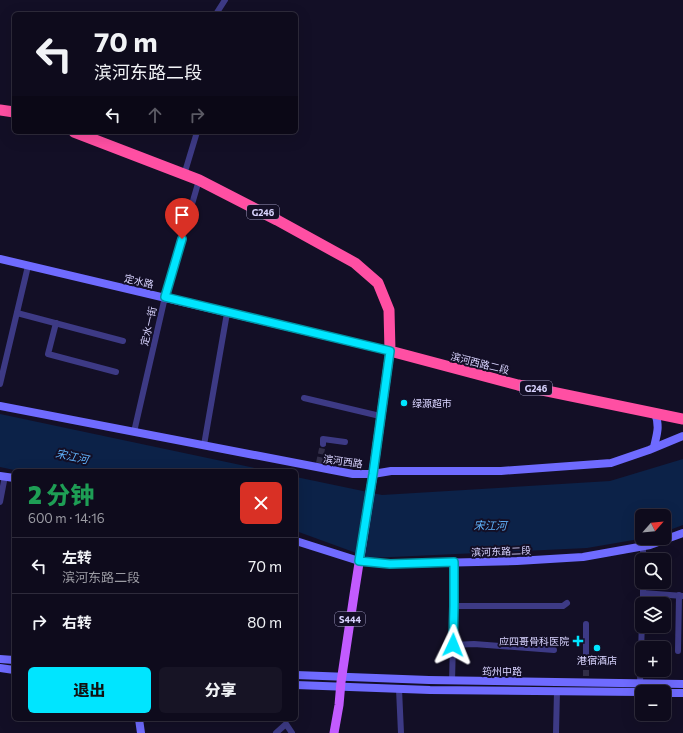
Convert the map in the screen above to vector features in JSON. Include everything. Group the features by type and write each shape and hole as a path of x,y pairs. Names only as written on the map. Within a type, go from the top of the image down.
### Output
{"highway":[{"path":"0,110 12,112"},
{"name":"G246","path":"79,134 199,180 277,220 354,263 378,283 389,310 390,351"},
{"name":"滨河西路二段","path":"390,351 518,385 683,420"}],"main road":[{"name":"定水路","path":"0,259 390,351"},
{"name":"S444","path":"334,733 390,351"},
{"name":"滨河西路","path":"0,406 204,445 319,465 353,474 373,474 391,471 501,471 611,463 683,436"},
{"path":"654,447 658,430 658,423 655,414"},
{"path":"2,476 12,478"},
{"name":"滨河东路二段","path":"298,542 359,561 390,564 517,561 583,557 650,546 683,534"},
{"path":"0,659 12,660"},
{"path":"0,668 12,670"},
{"name":"筠州中路","path":"298,675 399,689 635,692"},
{"name":"筠州中路","path":"298,685 341,682 586,679 640,683 683,684"},
{"path":"671,693 683,693"},
{"path":"140,721 141,733"}],"street":[{"path":"217,12 224,0"},
{"path":"184,175 196,134"},
{"name":"定水一街","path":"134,432 165,297 199,180"},
{"path":"0,384 28,266"},
{"path":"17,312 123,341"},
{"path":"204,445 227,313"},
{"path":"56,323 48,354 116,372"},
{"path":"304,398 380,416"},
{"path":"323,444 323,439 345,442"},
{"path":"0,502 2,476"},
{"path":"644,546 644,553"},
{"path":"452,680 454,562"},
{"path":"643,589 643,597"},
{"path":"643,593 681,596 678,651"},
{"path":"454,606 563,606 567,604"},
{"path":"586,624 586,657"},
{"path":"640,683 642,633"},
{"path":"453,645 474,644 554,650"},
{"path":"399,689 401,733"},
{"path":"556,733 557,691"},
{"path":"276,733 286,724 292,733"}],"water":[{"name":"宋江河","path":"0,414 260,469 12,470 0,467"},
{"name":"宋江河","path":"683,459 683,525 671,529 671,509 635,509 635,540 587,548 370,558 298,532 298,477 382,495 610,481"}],"tunnel":[{"path":"319,463 323,444"},
{"path":"586,657 586,676"}],"place":[{"name":"绿源超市","path":"404,403"},
{"name":"应四哥骨科医院","path":"578,641"},
{"name":"港宿酒店","path":"597,648"}],"route":[{"path":"182,239 165,297 390,351 359,561 390,564 454,562 453,645"}]}
